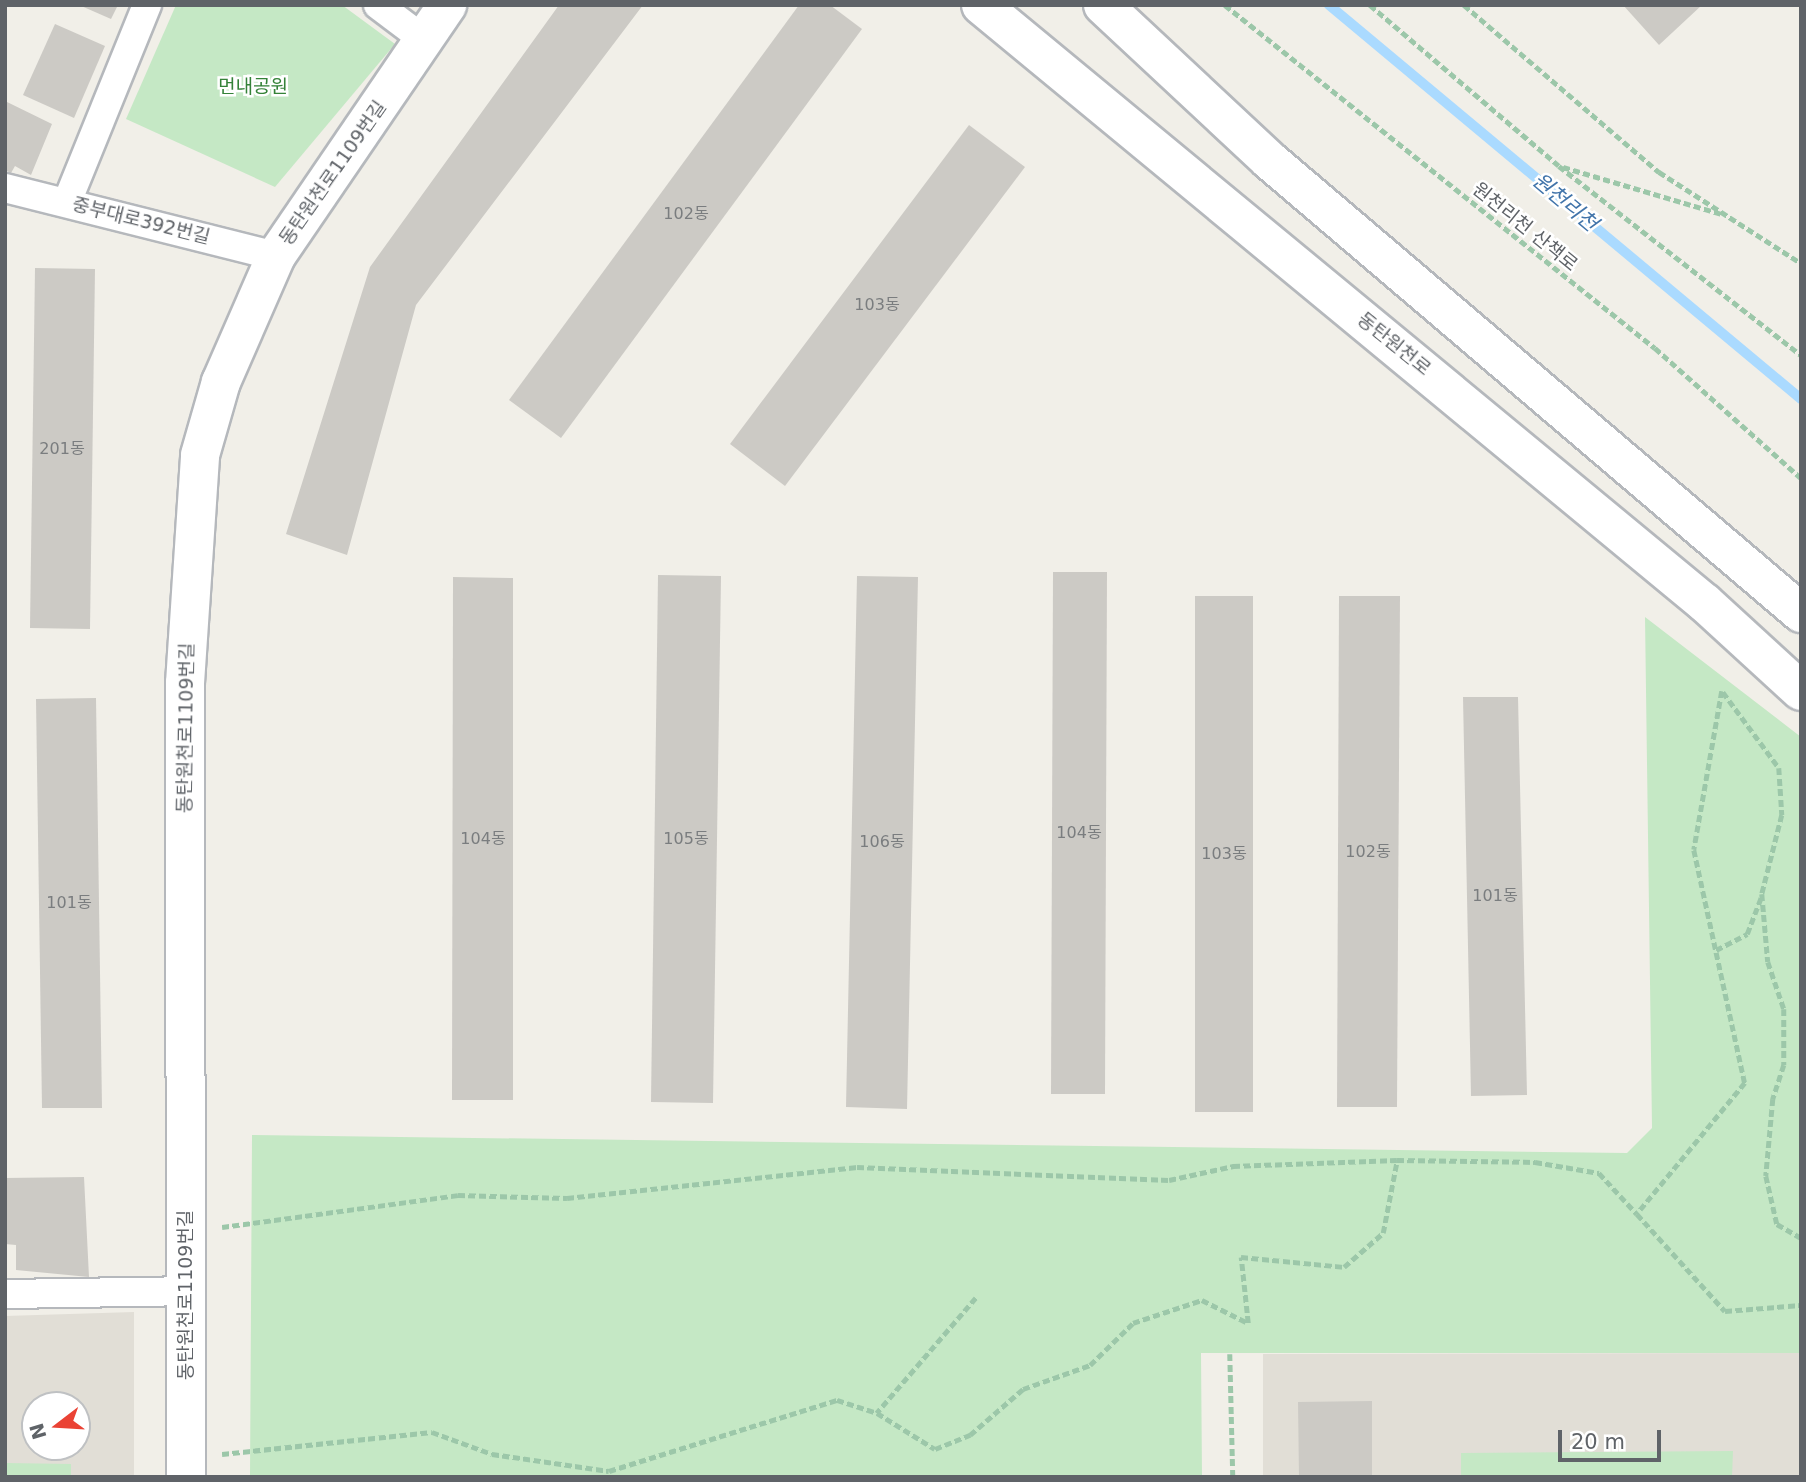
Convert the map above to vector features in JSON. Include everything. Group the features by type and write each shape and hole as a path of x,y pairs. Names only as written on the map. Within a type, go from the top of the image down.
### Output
{"main road":[{"name":"동탄원천로1109번길","path":"186,1468 185,683 200,455 220,382 276,256 426,41 447,5"},
{"name":"동탄원천로","path":"981,5 1705,603 1801,691"},
{"path":"1103,5 1269,160 1801,613"}],"street":[{"path":"66,202 147,5"},
{"path":"378,5 426,41"},
{"name":"중부대로392번길","path":"5,188 276,256"},
{"path":"5,1294 186,1291"}],"path":[{"name":"원천리천 산책로","path":"1225,5 1654,348 1801,478"},
{"path":"1370,5 1559,166 1801,355"},
{"path":"1464,5 1660,172 1801,263"},
{"path":"1559,166 1727,216"},
{"path":"1637,1214 1745,1083 1694,850 1722,691 1779,768 1782,815 1762,894 1746,934 1716,950"},
{"path":"1762,894 1768,962 1784,1009 1784,1065 1773,1099 1766,1176 1777,1224 1801,1238"},
{"path":"186,1233 458,1195 566,1198 857,1167 1169,1180 1233,1166 1397,1160 1535,1161 1599,1173 1725,1311 1801,1306"},
{"path":"186,1468 432,1432 492,1454 608,1471 838,1400 877,1413 935,1449 970,1435 1023,1389 1090,1365 1133,1323 1202,1300 1248,1322 1241,1257 1344,1267 1383,1233 1397,1160"},
{"path":"877,1413 976,1298"},
{"path":"1230,1354 1233,1477"}],"shaded area":[{"path":"134,1312 134,1477 5,1477 5,1316"},
{"path":"1801,1353 1801,1477 1263,1477 1263,1354"}],"green space":[{"name":"먼내공원","path":"176,5 342,5 395,44 275,187 126,119"},
{"path":"1645,617 1801,737 1801,1353 1201,1353 1202,1477 250,1477 252,1135 1627,1153 1652,1128"},
{"path":"1733,1451 1732,1477 1461,1477 1461,1453"},
{"path":"5,1463 71,1464 71,1477 5,1477"}],"building":[{"path":"79,5 118,5 111,19"},
{"path":"559,5 643,5 416,305 347,555 286,534 370,267"},
{"path":"799,5 830,5 862,29 561,438 509,400"},
{"path":"1623,5 1702,5 1659,45"},
{"path":"55,24 105,46 74,118 23,95"},
{"path":"5,101 52,124 31,175 15,166 11,173 5,170"},
{"path":"969,125 1025,167 785,486 730,444"},
{"path":"35,268 95,269 90,629 30,628"},
{"path":"1053,572 1107,572 1105,1094 1051,1094"},
{"path":"658,575 721,576 713,1103 651,1102"},
{"path":"857,576 918,577 907,1109 846,1107"},
{"path":"453,577 513,578 513,1100 452,1100"},
{"path":"1195,596 1253,596 1253,1112 1195,1112"},
{"path":"1339,596 1400,596 1397,1107 1337,1107"},
{"path":"1463,697 1518,697 1527,1095 1471,1096"},
{"path":"96,698 102,1108 42,1108 36,699"},
{"path":"84,1177 89,1277 16,1270 16,1245 5,1244 5,1178"},
{"path":"1372,1401 1372,1477 1299,1477 1298,1402"}],"waterway":[{"name":"원천리천","path":"1329,5 1801,399"}]}
